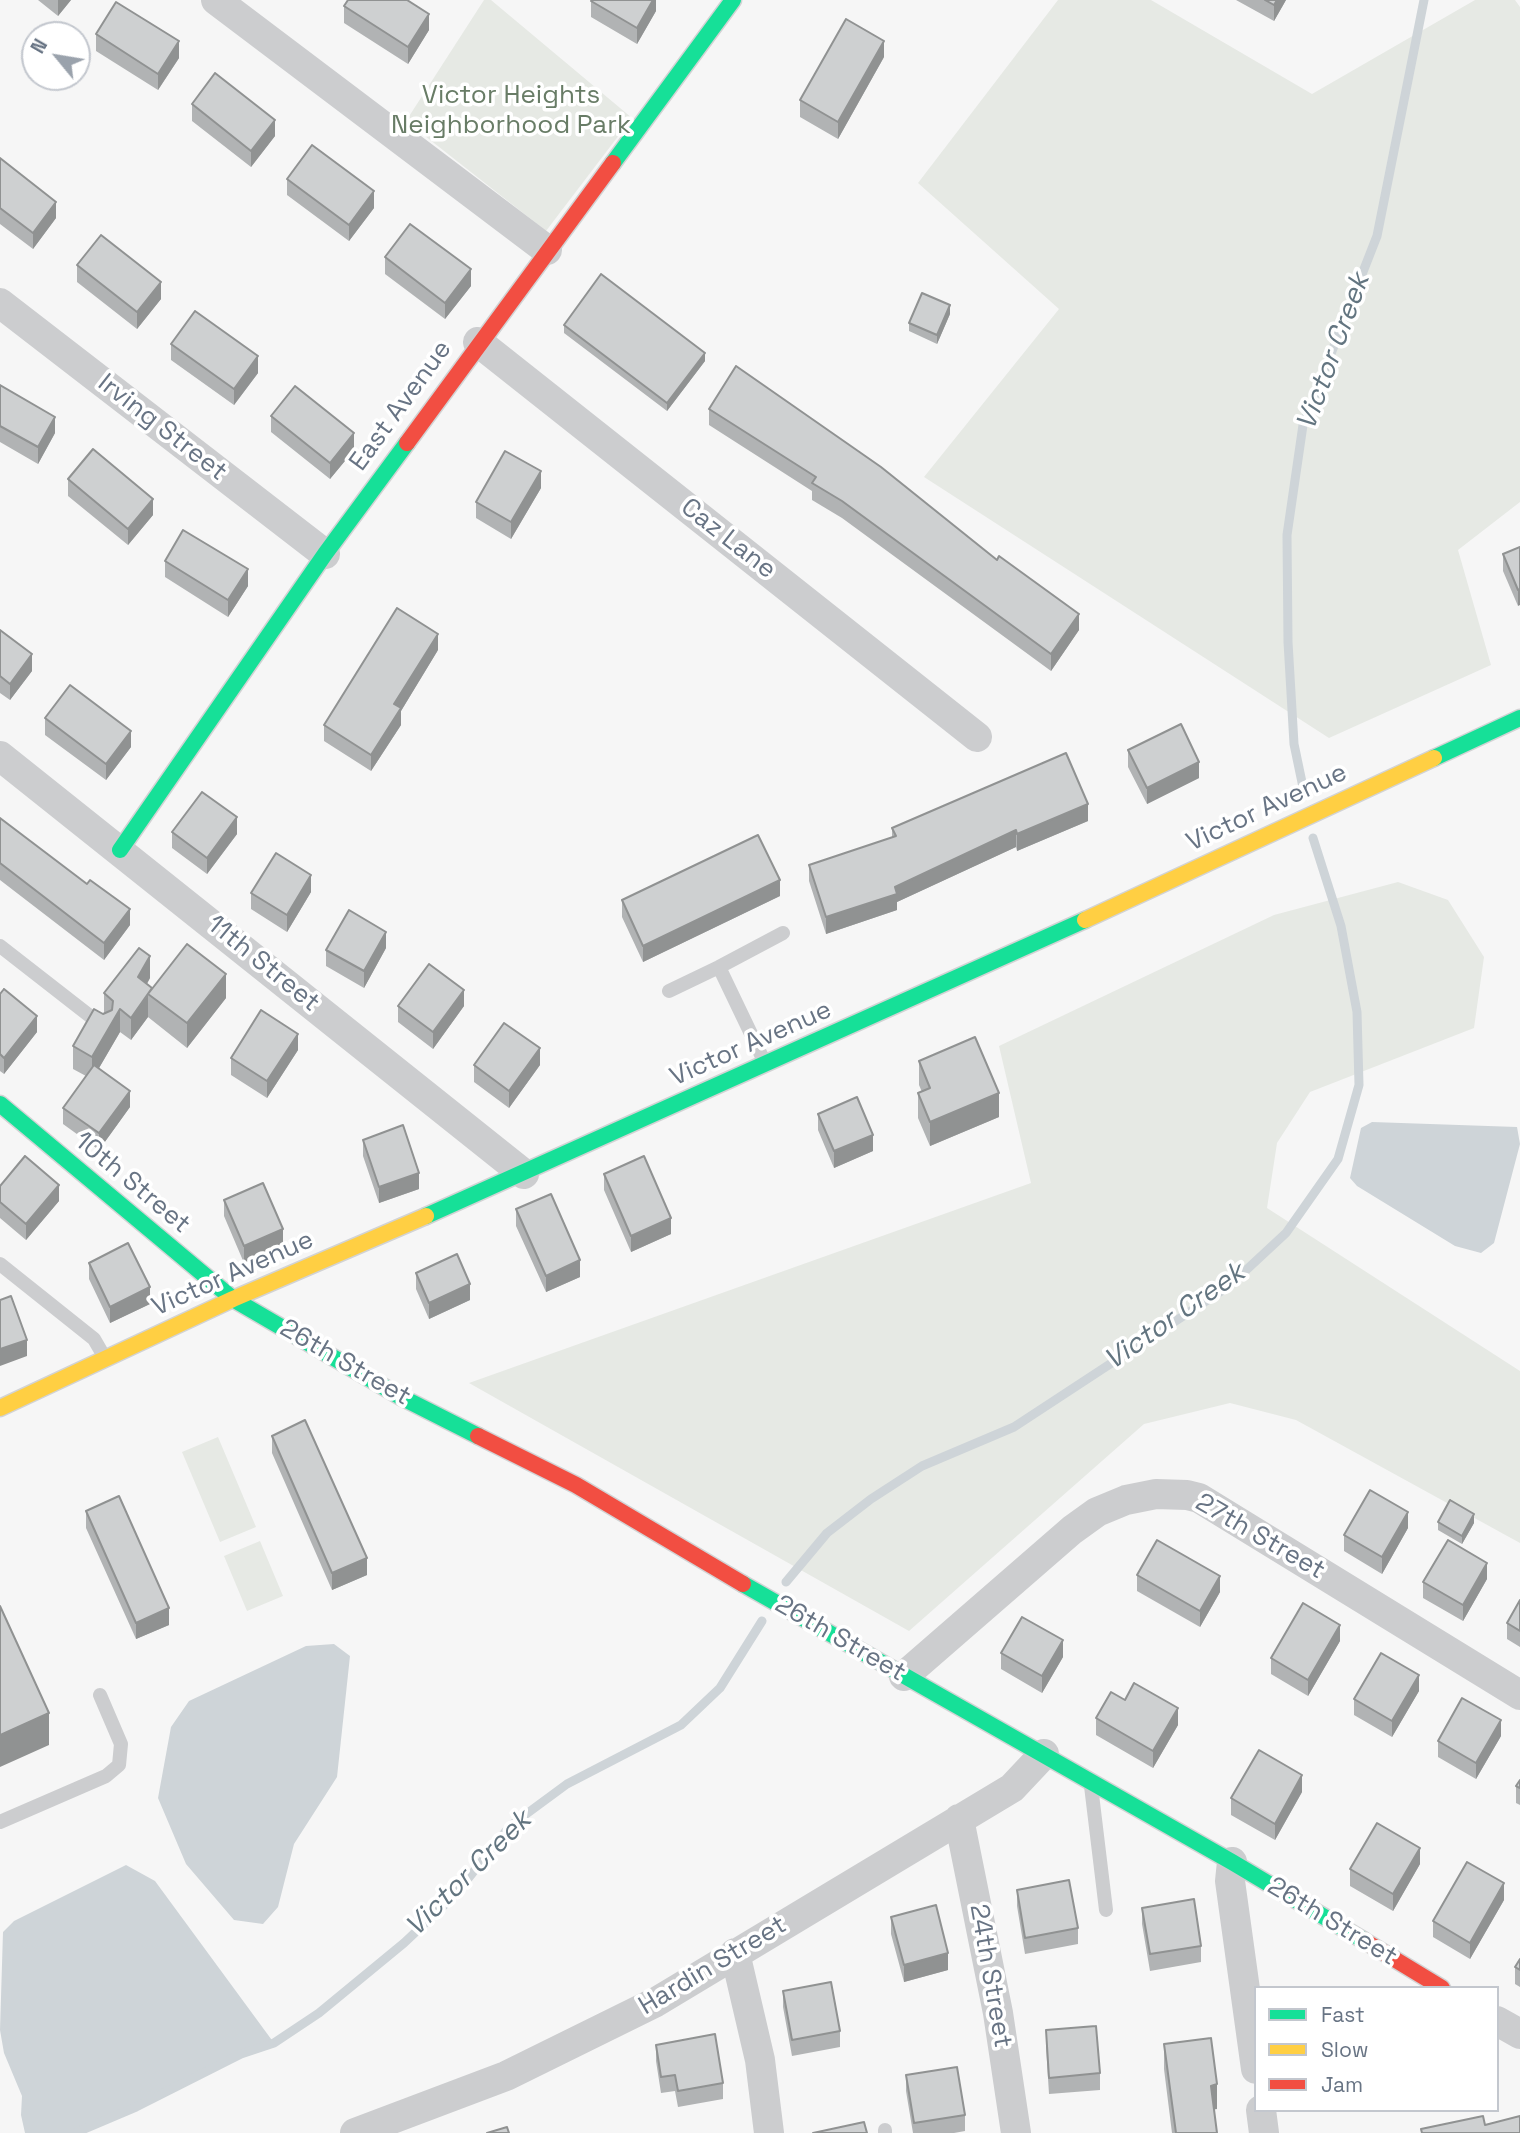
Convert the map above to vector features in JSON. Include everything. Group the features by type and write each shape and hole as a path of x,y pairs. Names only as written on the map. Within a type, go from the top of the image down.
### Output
{"street":[{"path":"216,0 547,250"},
{"name":"East Avenue","path":"120,850 325,554 478,342 733,0"},
{"name":"Irving Street","path":"0,303 325,554"},
{"name":"Caz Lane","path":"478,342 976,737"},
{"name":"Victor Avenue","path":"0,1408 233,1300 524,1174 1520,718"},
{"name":"11th Street","path":"0,756 524,1174"},
{"name":"10th Street","path":"0,1104 233,1300"},
{"name":"26th Street","path":"233,1300 401,1397 576,1485 904,1676 1232,1862 1439,1986"},
{"name":"27th Street","path":"904,1676 1072,1530 1097,1512 1126,1500 1156,1494 1199,1498 1520,1695"},
{"name":"Hardin Street","path":"355,2133 428,2108 582,2041 656,2002 1012,1788 1044,1754"},
{"name":"24th Street","path":"959,1819 999,2014 1016,2133"},
{"path":"1232,1862 1230,1881 1254,2055"},
{"path":"735,1953 760,2060 769,2133"},
{"path":"1499,2022 1520,2034"},
{"path":"1261,2112 1265,2133"}],"lane":[{"path":"669,990 783,933"},
{"path":"0,946 104,1027"},
{"path":"719,967 766,1064"},
{"path":"0,1264 94,1339 105,1359"},
{"path":"0,1822 106,1776 119,1765 121,1744 100,1695"},
{"path":"1090,1780 1106,1910"}],"green space":[{"name":"Victor Heights Neighborhood Park","path":"484,0 491,0 632,118 546,231 406,121"},
{"path":"1058,0 1151,0 1312,94 1475,0 1515,0 1520,7 1520,502 1458,550 1491,665 1329,738 924,477 1059,309 918,183"},
{"path":"1398,882 1448,900 1484,957 1474,1028 1310,1092 1277,1143 1267,1208 1520,1371 1520,1543 1296,1420 1230,1403 1144,1424 909,1631 469,1383 1031,1183 999,1046 1274,915"},
{"path":"218,1437 256,1527 220,1542 182,1452"},
{"path":"260,1541 283,1596 247,1611 224,1556"}],"shaded area":[{"path":"1372,1122 1517,1127 1520,1144 1494,1243 1481,1253 1455,1246 1357,1186 1350,1178 1361,1128"},
{"path":"334,1644 350,1656 337,1777 294,1844 278,1907 263,1924 234,1920 186,1864 158,1798 171,1727 189,1701 306,1646"},
{"path":"126,1865 155,1881 274,2043 241,2054 136,2107 75,2133 25,2133 21,2115 22,2096 4,2053 0,2030 3,1932 14,1921"}],"building":[{"path":"348,0 407,0 429,14 408,47 344,6"},
{"path":"592,0 653,0 637,28"},
{"path":"116,2 179,41 158,74 96,34"},
{"path":"846,19 884,41 838,122 800,100"},
{"path":"215,73 275,120 251,151 192,104"},
{"path":"312,145 374,191 349,225 287,179"},
{"path":"0,158 56,202 33,233 0,208"},
{"path":"410,224 471,269 445,303 385,257"},
{"path":"101,235 161,282 137,312 77,265"},
{"path":"601,274 705,353 667,403 564,325"},
{"path":"922,293 950,305 937,335 909,323"},
{"path":"195,311 258,356 234,389 171,344"},
{"path":"736,366 881,467 997,560 999,556 1079,614 1051,654 842,501 812,483 816,477 709,409"},
{"path":"0,385 55,417 38,447 0,426"},
{"path":"295,386 354,433 330,463 271,416"},
{"path":"93,449 153,499 128,529 68,479"},
{"path":"505,451 541,471 511,522 476,502"},
{"path":"183,530 248,569 228,600 165,561"},
{"path":"1520,547 1520,589 1518,590 1503,554"},
{"path":"397,608 438,634 394,704 401,708 371,755 324,725"},
{"path":"0,630 32,654 10,684 0,676"},
{"path":"70,685 131,731 106,764 45,718"},
{"path":"1181,724 1199,762 1147,788 1128,750"},
{"path":"1066,753 1088,804 1017,834 1016,830 895,887 897,894 826,917 809,865 896,836 892,828"},
{"path":"202,792 237,817 207,858 172,832"},
{"path":"0,818 87,884 90,880 130,909 104,943 0,863"},
{"path":"758,835 780,880 643,946 622,900"},
{"path":"276,853 311,875 287,915 251,893"},
{"path":"349,910 386,932 364,971 326,950"},
{"path":"187,944 226,974 187,1023 148,994"},
{"path":"139,948 150,956 138,977 152,988 131,1018 120,1009 92,1057 73,1046 94,1009 103,1014 112,1010 113,1001 104,993"},
{"path":"429,964 464,990 433,1032 398,1006"},
{"path":"4,989 37,1016 4,1058 0,1054 0,994"},
{"path":"261,1010 298,1034 267,1081 231,1058"},
{"path":"504,1023 540,1048 509,1091 474,1065"},
{"path":"975,1037 999,1093 930,1122 918,1093 930,1088 919,1061"},
{"path":"94,1065 130,1091 99,1133 63,1108"},
{"path":"857,1097 873,1135 834,1151 818,1114"},
{"path":"403,1125 419,1173 379,1187 363,1140"},
{"path":"25,1156 59,1185 26,1224 0,1202 0,1186"},
{"path":"644,1156 671,1218 631,1236 604,1174"},
{"path":"263,1183 283,1229 244,1246 224,1200"},
{"path":"551,1194 580,1260 546,1276 516,1209"},
{"path":"128,1243 150,1287 110,1307 89,1263"},
{"path":"457,1254 470,1284 429,1303 416,1273"},
{"path":"11,1296 27,1340 0,1349 0,1300"},
{"path":"305,1420 367,1558 332,1573 272,1436"},
{"path":"1370,1490 1408,1512 1382,1557 1344,1535"},
{"path":"119,1496 169,1608 136,1623 86,1511"},
{"path":"1450,1500 1474,1514 1462,1536 1438,1522"},
{"path":"1157,1540 1220,1576 1200,1611 1137,1575"},
{"path":"1448,1540 1487,1563 1463,1605 1423,1582"},
{"path":"1520,1600 1520,1631 1507,1623"},
{"path":"1303,1603 1340,1625 1308,1680 1271,1658"},
{"path":"0,1606 49,1713 0,1735"},
{"path":"1022,1617 1063,1640 1042,1676 1001,1653"},
{"path":"1381,1653 1419,1675 1392,1721 1354,1699"},
{"path":"1134,1683 1178,1708 1153,1751 1096,1718 1111,1692 1125,1700"},
{"path":"1462,1698 1501,1720 1476,1763 1438,1741"},
{"path":"1259,1750 1302,1775 1275,1824 1231,1798"},
{"path":"1377,1823 1420,1848 1393,1894 1350,1869"},
{"path":"1467,1862 1504,1883 1470,1943 1433,1921"},
{"path":"1069,1880 1078,1928 1025,1938 1017,1890"},
{"path":"1194,1899 1201,1946 1150,1954 1142,1908"},
{"path":"936,1905 948,1953 904,1965 891,1917"},
{"path":"831,1982 840,2031 792,2040 783,1991"},
{"path":"1096,2026 1100,2073 1049,2078 1046,2030"},
{"path":"715,2034 723,2083 678,2091 675,2075 661,2077 656,2045"},
{"path":"1211,2038 1217,2084 1211,2086 1217,2133 1176,2133 1164,2044"},
{"path":"957,2067 965,2115 914,2123 906,2075"},
{"path":"1483,2116 1485,2125 1520,2116 1520,2133 1422,2133 1421,2129"},
{"path":"864,2122 867,2133 813,2133"},
{"path":"507,2127 509,2133 487,2133"}],"waterway":[{"name":"Victor Creek","path":"1304,792 1294,744 1288,642 1287,535 1303,425 1377,236 1424,0"},
{"name":"Victor Creek","path":"786,1582 827,1533 871,1499 922,1466 1014,1427 1229,1286 1286,1233 1338,1159 1359,1085 1357,1012 1341,926 1313,838"},
{"name":"Victor Creek","path":"75,2133 136,2107 241,2054 274,2043 319,2013 404,1943 455,1895 510,1826 567,1784 681,1725 720,1688 762,1621"}],"traffic: fast":[{"path":"613,163 733,0"},
{"path":"120,850 325,554 407,443"},
{"path":"1434,758 1520,718"},
{"path":"426,1216 1085,920"},
{"path":"0,1104 233,1299 401,1397 478,1436"},
{"path":"743,1584 1232,1862 1363,1940"}],"traffic: slow":[{"path":"1085,920 1434,758"},
{"path":"0,1408 233,1299 426,1216"}],"traffic: jam":[{"path":"407,443 613,163"},
{"path":"478,1436 576,1485 743,1584"},
{"path":"1363,1940 1439,1986"}]}
